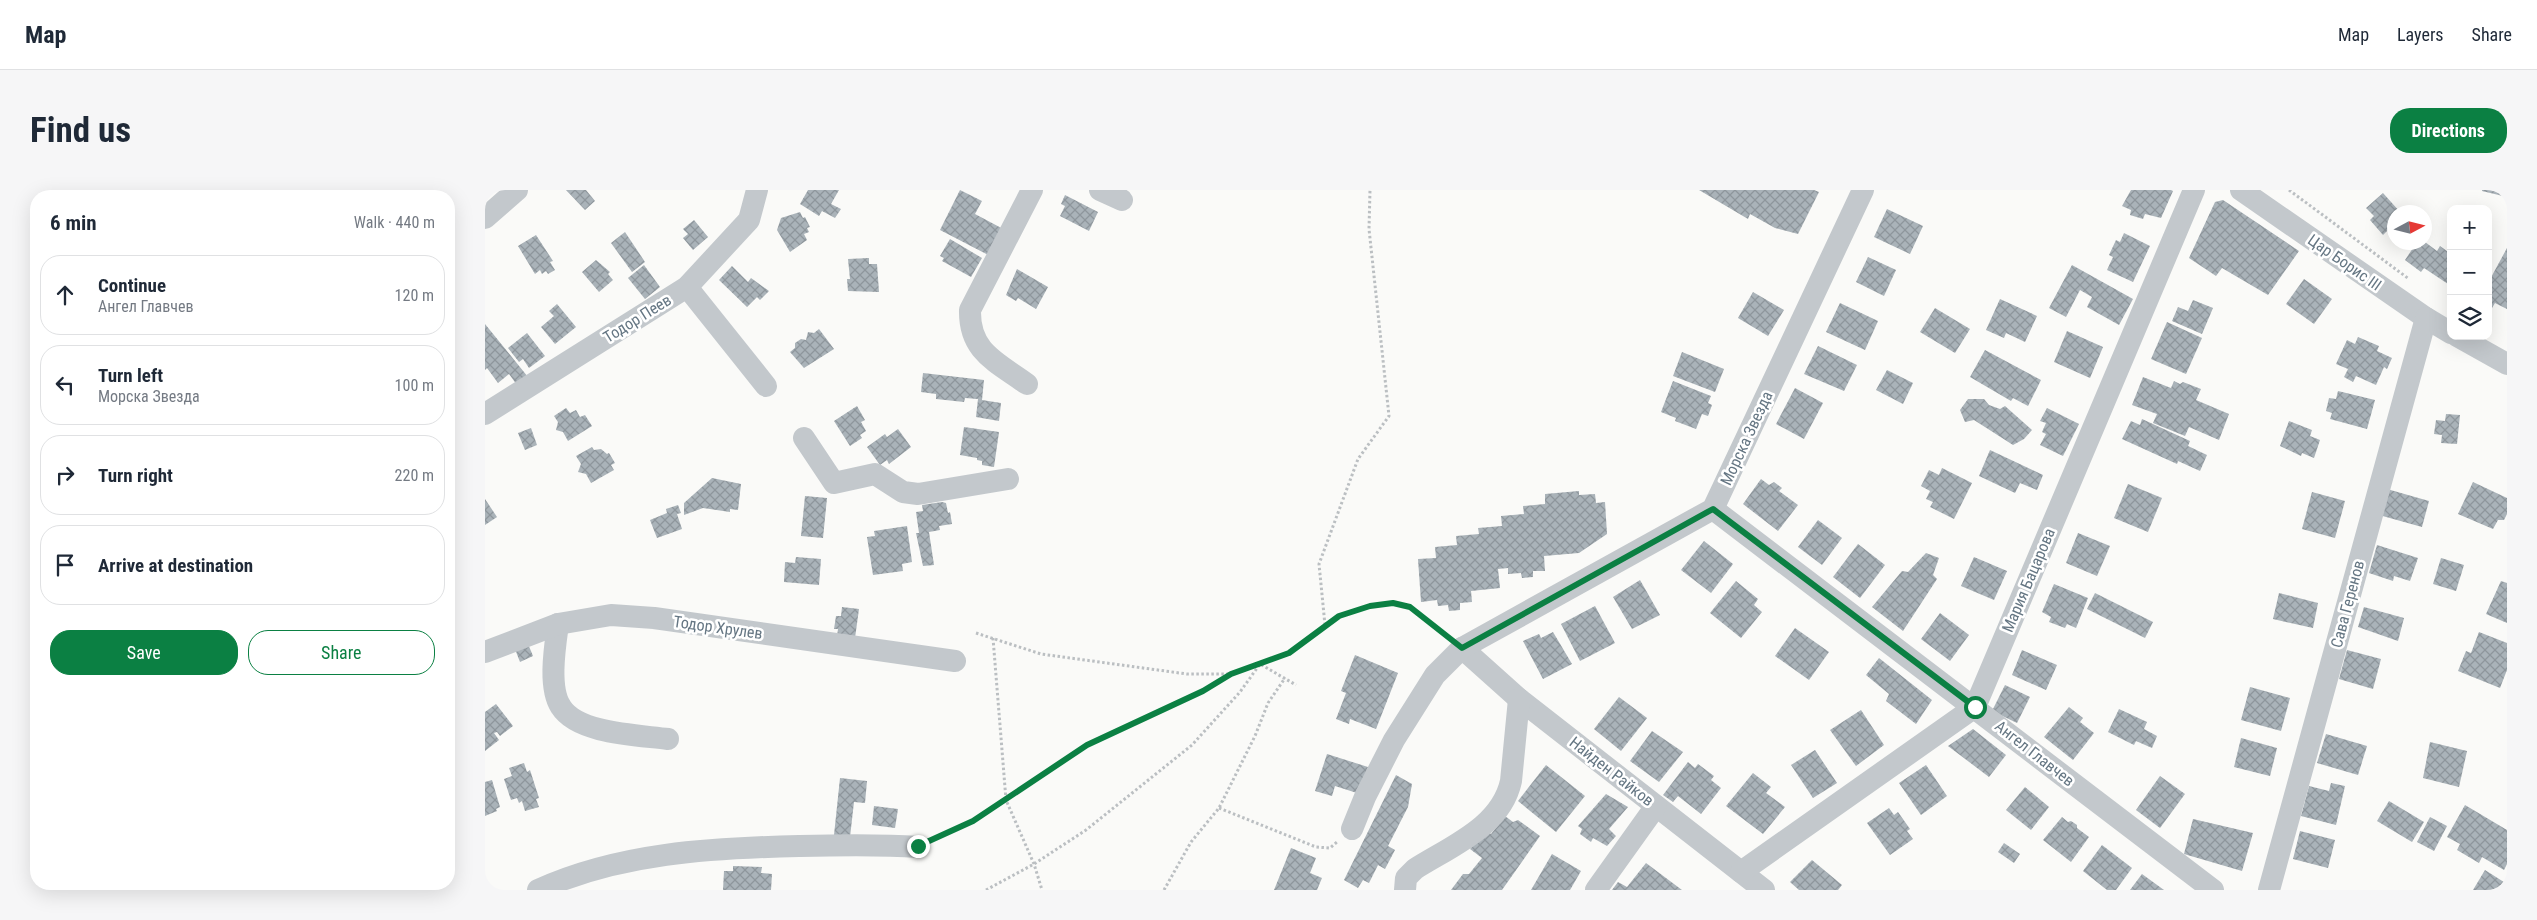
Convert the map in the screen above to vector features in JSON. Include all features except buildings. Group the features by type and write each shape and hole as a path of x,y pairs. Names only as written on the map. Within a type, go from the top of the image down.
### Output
{"street":[{"path":"485,218 517,190"},
{"name":"Тодор Пеев","path":"485,414 687,287 749,220 757,190"},
{"path":"1027,384 983,352 976,344 970,326 970,310 1033,190"},
{"path":"1100,190 1122,200"},
{"name":"Морска Звезда","path":"1713,509 1863,190"},
{"name":"Мария Бацарова","path":"1975,707 2194,190"},
{"name":"Цар Борис III","path":"2241,190 2426,318 2447,330"},
{"path":"687,287 766,386"},
{"name":"Сава Геренов","path":"2269,890 2426,318"},
{"path":"2464,340 2507,364"},
{"path":"804,438 834,483 875,474 903,492 918,494 1008,479"},
{"path":"1353,829 1365,798 1394,740 1435,675 1462,648 1713,509"},
{"name":"Ангел Главчев","path":"1713,509 2213,890"},
{"name":"Тодор Хрулев","path":"485,652 558,624 611,615 654,618 955,661"},
{"path":"558,624 554,657 554,688 561,707 576,720 603,730 668,739"},
{"name":"Найден Райков","path":"1462,648 1519,698 1764,890"},
{"path":"1405,890 1406,878 1415,869 1489,822 1501,807 1511,781 1519,698"},
{"path":"1741,872 1975,707"},
{"path":"1596,890 1656,806"},
{"path":"537,890 568,876 625,861 673,854 744,847 918,846"}],"path":[{"path":"1325,625 1319,564 1358,459 1389,416 1369,229 1370,190"},
{"path":"2289,190 2414,283"},
{"path":"918,846 973,821 1087,745 1203,691 1231,674 1289,653 1339,616 1370,606 1393,603 1410,607 1462,648"},
{"path":"976,633 1041,654 1187,674 1231,674"},
{"path":"993,638 1006,800 1034,864 1042,890"},
{"path":"1260,664 1296,685"},
{"path":"986,890 1034,864 1086,830 1192,745 1240,692 1260,664"},
{"path":"1164,890 1191,842 1219,808 1268,703 1285,678"},
{"path":"1219,808 1316,847 1330,848 1353,829"}],"route":[{"path":"918,846 973,821 1087,745 1203,691 1231,674 1289,653 1339,616 1370,606 1393,603 1410,607 1462,648 1713,509 1975,707"}]}
